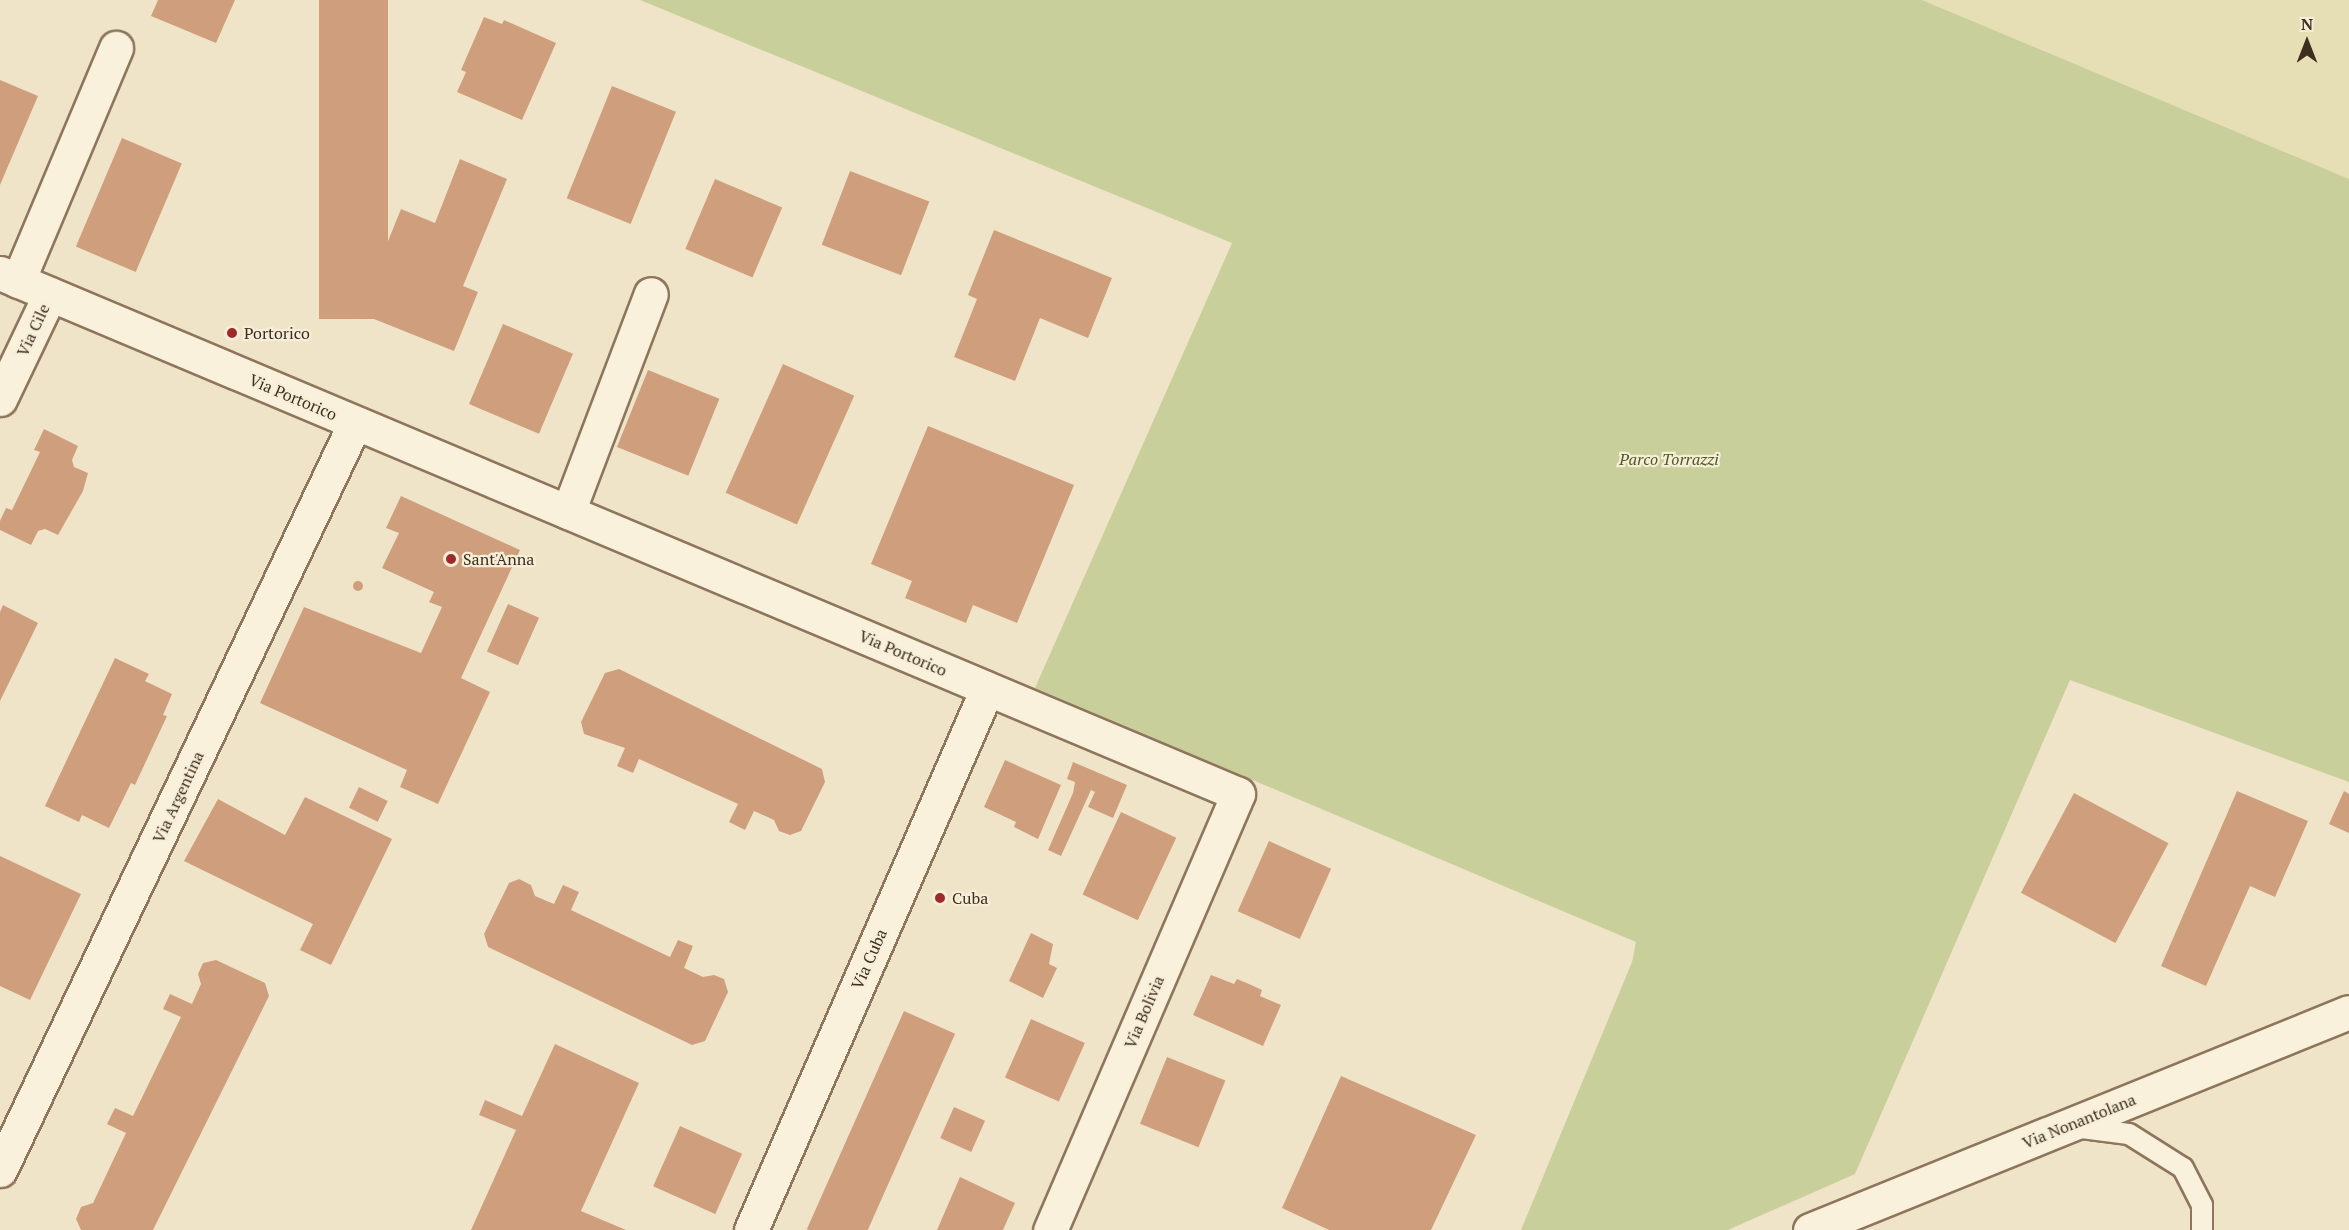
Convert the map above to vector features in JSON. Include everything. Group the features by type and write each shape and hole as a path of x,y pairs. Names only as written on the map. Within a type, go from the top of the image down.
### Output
{"street":[{"name":"Via Portorico","path":"116,48 9,277 1238,794"},
{"name":"Via Cile","path":"0,399 50,294"},
{"path":"568,512 651,294"},
{"name":"Via Argentina","path":"0,1170 356,423"},
{"name":"Via Cuba","path":"751,1230 987,689"},
{"name":"Via Bolivia","path":"1050,1230 1238,794"},
{"name":"Via Nonantolana","path":"1810,1230 2349,1012"}],"lane":[{"path":"2066,1126 2129,1134 2183,1168 2202,1205 2202,1230"}],"shaded area":[{"path":"1922,0 2349,0 2349,179"}],"green space":[{"name":"Parco Torrazzi","path":"640,0 1922,0 2349,179 2349,782 2070,680 1855,1174 1728,1230 1521,1230 1632,962 1636,942 1035,688 1232,243"}],"building":[{"path":"158,0 235,0 216,43 151,16"},
{"path":"319,0 388,0 388,319 319,319"},
{"path":"484,17 502,24 504,20 556,43 522,120 457,92 466,72 461,70"},
{"path":"0,80 38,96 0,185"},
{"path":"612,86 676,112 631,224 567,198"},
{"path":"122,138 182,163 136,272 76,247"},
{"path":"460,159 507,179 463,286 478,292 454,351 359,313 401,209 435,223"},
{"path":"850,171 929,201 901,275 822,245"},
{"path":"715,179 782,208 753,277 685,249"},
{"path":"994,230 1112,278 1088,338 1040,318 1015,381 954,357 977,299 968,295"},
{"path":"503,324 573,354 539,434 469,404"},
{"path":"783,364 854,396 797,525 726,493"},
{"path":"648,370 719,399 688,476 617,447"},
{"path":"928,426 1074,485 1017,623 973,605 966,623 905,598 912,581 871,564"},
{"path":"44,429 78,446 72,460 74,467 88,473 83,491 58,535 45,529 38,531 31,545 0,530 0,521 6,508 12,510 40,452 34,450"},
{"path":"401,496 520,550 461,678 490,692 438,804 400,787 407,770 260,703 304,607 421,653 442,607 429,602 434,592 382,568 399,533 386,528"},
{"path":"358,581 362,582 362,590 358,591 354,590 353,586 354,582"},
{"path":"508,604 539,618 518,665 487,652"},
{"path":"3,605 38,623 0,701 0,612"},
{"path":"115,658 149,674 145,681 172,694 163,715 167,716 135,785 131,783 109,828 82,815 79,822 45,806"},
{"path":"619,669 822,769 825,782 801,831 790,835 779,831 774,820 754,811 745,830 729,822 738,804 639,759 633,773 617,766 625,748 584,734 581,722 605,673"},
{"path":"1005,760 1061,785 1038,839 1014,827 1016,822 984,807"},
{"path":"1073,762 1127,785 1113,818 1088,807 1095,792 1091,790 1061,856 1048,850 1073,793 1075,782 1067,779"},
{"path":"359,787 388,801 378,822 349,808"},
{"path":"2237,791 2308,821 2275,897 2250,886 2206,986 2161,966"},
{"path":"2344,791 2349,794 2349,833 2329,824"},
{"path":"2074,793 2168,843 2115,943 2021,893"},
{"path":"305,797 392,839 331,965 300,950 313,924 184,861 218,799 285,835"},
{"path":"1121,812 1176,838 1138,920 1083,894"},
{"path":"1269,841 1331,869 1300,939 1238,911"},
{"path":"0,856 81,894 30,1000 0,986"},
{"path":"519,879 531,885 535,896 554,904 563,885 579,892 571,910 670,957 678,940 693,946 684,968 703,977 714,975 724,979 728,992 705,1041 692,1045 488,947 484,934 509,883"},
{"path":"1031,933 1053,944 1049,964 1057,968 1043,998 1009,981"},
{"path":"216,960 265,983 269,996 153,1230 81,1230 76,1219 81,1207 93,1203 126,1133 107,1124 115,1108 133,1116 181,1017 163,1009 170,994 192,1004 201,984 198,974 203,963"},
{"path":"1211,975 1234,984 1237,979 1249,984 1262,990 1260,996 1281,1005 1263,1046 1193,1015"},
{"path":"904,1011 955,1034 868,1230 807,1229"},
{"path":"1031,1019 1085,1043 1059,1101 1005,1077"},
{"path":"555,1044 639,1083 581,1211 626,1230 471,1230 516,1130 479,1115 485,1100 522,1116"},
{"path":"1167,1057 1225,1081 1198,1147 1140,1124"},
{"path":"1341,1076 1476,1135 1431,1230 1329,1230 1282,1208"},
{"path":"954,1107 985,1121 971,1152 940,1138"},
{"path":"680,1126 742,1154 715,1214 653,1186"},
{"path":"960,1177 1015,1203 1003,1230 937,1230"}],"place":[{"name":"Portorico","path":"232,333"},
{"name":"Sant'Anna","path":"451,559"},
{"name":"Cuba","path":"940,898"}]}
